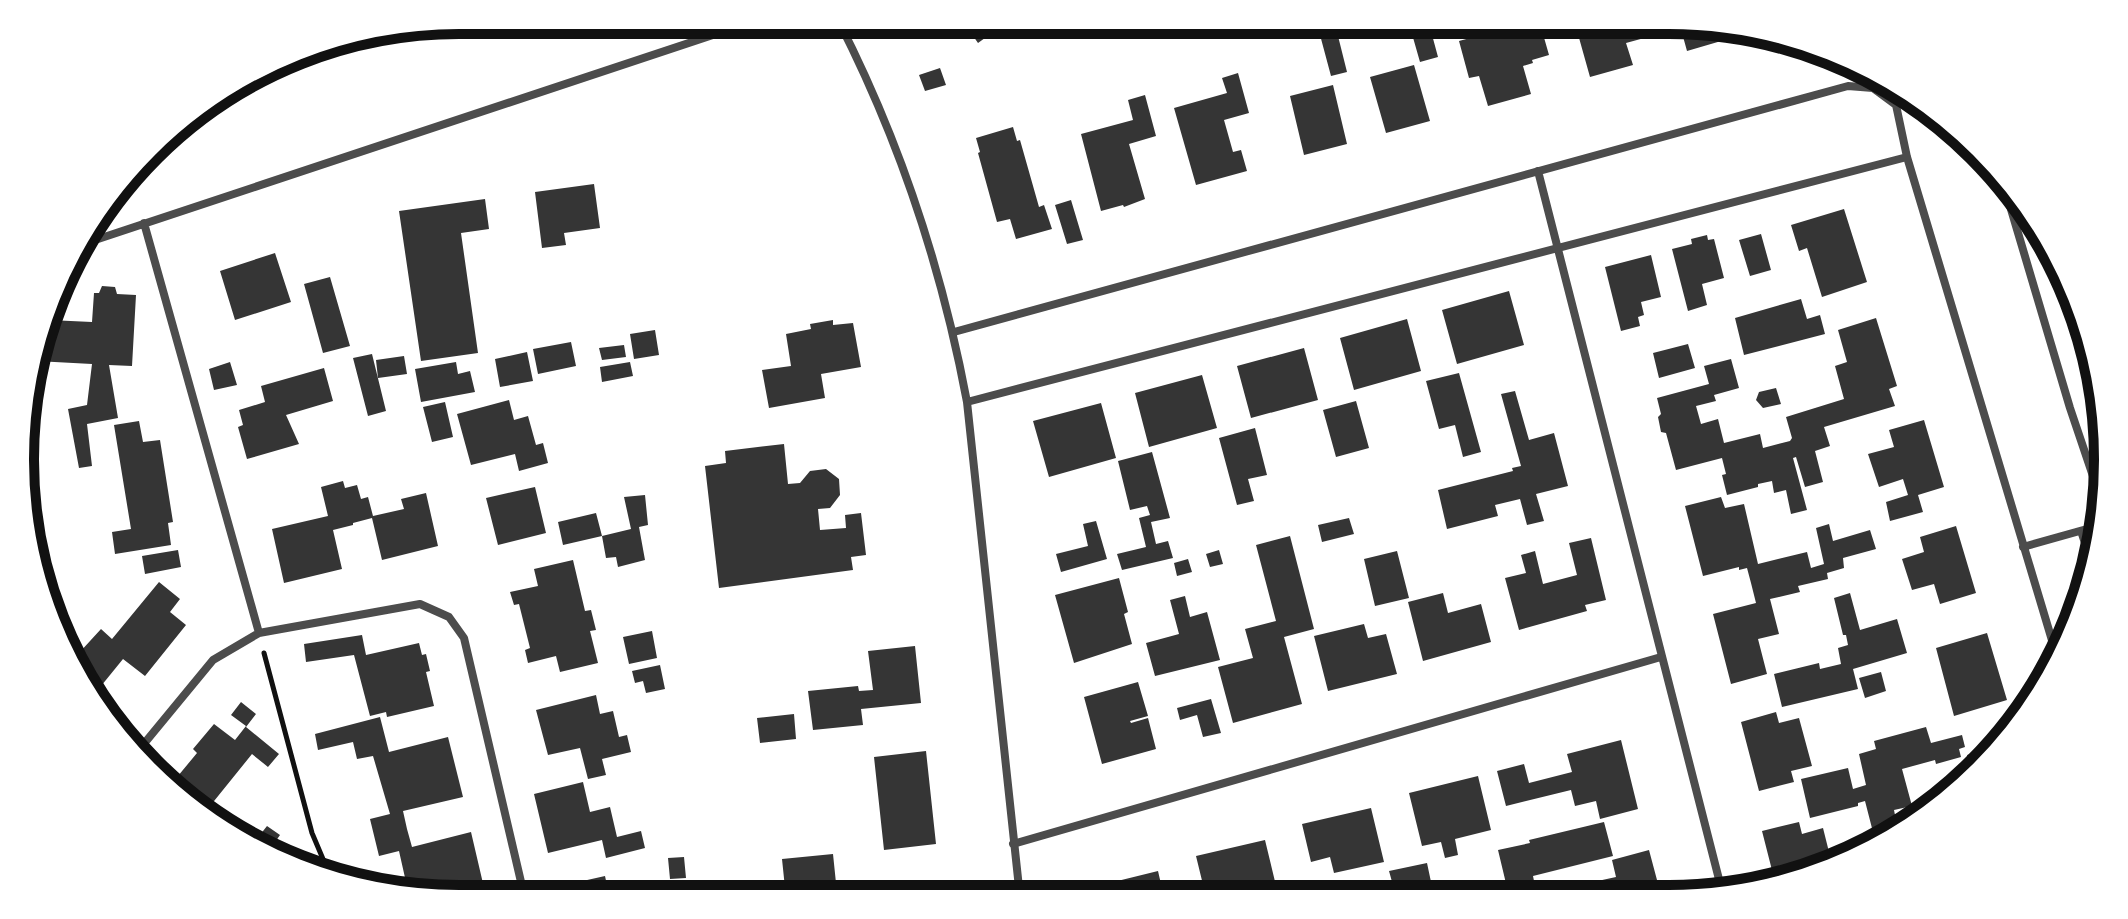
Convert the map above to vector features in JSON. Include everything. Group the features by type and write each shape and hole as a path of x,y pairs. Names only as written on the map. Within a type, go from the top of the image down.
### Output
{"street":[{"path":"96,240 716,34"},
{"path":"844,34 906,172 954,332 967,402 1018,885"},
{"path":"954,332 1848,86 1873,88 1896,105 1907,157 2053,643"},
{"path":"967,402 1907,157"},
{"path":"1538,171 1719,881"},
{"path":"2010,206 2093,477"},
{"path":"144,223 259,633"},
{"path":"2023,547 2088,529"},
{"path":"2081,531 2086,545"},
{"path":"144,744 213,660 259,633 420,604 449,617 464,638 522,885"},
{"path":"1013,844 1661,657"}],"path":[{"path":"259,633 312,833 324,863"}],"building":[{"path":"972,34 991,34 978,43"},
{"path":"1320,34 1338,34 1347,72 1331,76"},
{"path":"1412,34 1432,34 1438,57 1420,62"},
{"path":"1485,34 1543,34 1549,55 1523,66 1531,94 1488,106 1479,76 1469,78 1459,41"},
{"path":"1578,34 1647,34 1648,37 1626,43 1633,65 1590,77"},
{"path":"1682,35 1728,39 1728,39 1687,51"},
{"path":"1414,65 1430,121 1386,133 1370,77"},
{"path":"940,68 946,85 925,91 919,75"},
{"path":"1238,73 1249,113 1224,120 1233,152 1241,150 1247,171 1196,185 1174,108 1227,93 1222,78"},
{"path":"1333,85 1347,144 1304,155 1290,96"},
{"path":"1145,95 1156,136 1129,144 1145,199 1101,211 1081,134 1133,120 1128,100"},
{"path":"1013,127 1017,141 1020,140 1039,207 1044,205 1052,229 1016,239 1010,219 997,222 976,138"},
{"path":"594,184 600,228 564,233 566,245 542,248 535,192"},
{"path":"485,199 489,229 461,233 478,353 421,361 399,211"},
{"path":"1071,200 1083,240 1067,244 1055,205"},
{"path":"1844,209 1867,282 1822,297 1807,248 1799,251 1791,225"},
{"path":"1761,234 1771,270 1750,276 1739,240"},
{"path":"1707,235 1708,240 1714,239 1724,278 1702,284 1707,305 1688,311 1672,249 1692,244 1691,239"},
{"path":"275,253 291,302 235,320 220,271"},
{"path":"1651,255 1661,297 1641,302 1644,315 1638,317 1640,326 1621,331 1605,267"},
{"path":"330,277 350,346 323,353 304,284"},
{"path":"102,286 115,287 117,294 136,295 132,366 109,365 118,418 87,424 92,466 79,468 68,409 87,405 92,364 45,361 58,320 92,322 94,293 99,293"},
{"path":"1509,291 1524,345 1457,364 1442,310"},
{"path":"1801,299 1807,319 1820,315 1825,334 1744,355 1735,318"},
{"path":"1876,318 1897,386 1889,389 1895,406 1824,427 1830,446 1815,451 1823,482 1805,487 1796,457 1793,458 1807,510 1791,514 1786,490 1774,493 1772,481 1727,495 1722,458 1676,470 1666,433 1661,432 1657,398 1709,384 1704,366 1731,359 1739,388 1714,395 1716,401 1696,406 1701,424 1718,419 1724,443 1760,434 1763,448 1790,441 1792,438 1786,417 1844,399 1835,366 1847,362 1838,330"},
{"path":"1407,319 1421,371 1354,390 1340,338"},
{"path":"833,320 833,325 853,323 861,367 821,374 825,398 769,408 762,370 791,366 786,334 811,329 810,324"},
{"path":"655,330 659,355 634,359 630,334"},
{"path":"571,342 576,366 538,374 533,349"},
{"path":"1688,344 1695,368 1659,378 1653,353"},
{"path":"624,345 626,357 602,360 599,348"},
{"path":"1304,348 1318,400 1251,418 1237,366"},
{"path":"527,352 533,381 500,387 495,359"},
{"path":"372,354 386,411 368,416 353,358"},
{"path":"404,356 407,374 378,378 376,360"},
{"path":"230,362 237,385 214,390 209,369"},
{"path":"456,362 458,374 470,371 475,392 421,402 415,369"},
{"path":"630,362 633,376 602,382 600,367"},
{"path":"324,368 333,401 286,415 299,444 247,459 238,427 243,425 239,410 265,402 261,386"},
{"path":"1459,373 1481,452 1463,457 1455,425 1439,429 1426,381"},
{"path":"1202,375 1217,428 1149,447 1135,393"},
{"path":"1776,388 1781,404 1763,408 1756,400 1759,392"},
{"path":"1515,391 1529,440 1554,433 1568,486 1536,494 1544,521 1527,525 1520,499 1495,505 1498,516 1447,529 1438,490 1513,471 1512,468 1521,466 1501,394"},
{"path":"509,400 514,420 528,416 536,445 543,443 548,463 519,471 515,454 471,465 457,414"},
{"path":"1356,401 1369,448 1336,457 1323,410"},
{"path":"445,402 453,437 432,442 423,407"},
{"path":"1101,403 1116,458 1049,477 1033,421"},
{"path":"1924,420 1944,487 1918,495 1923,512 1890,521 1886,502 1908,495 1903,479 1879,487 1868,454 1894,447 1889,430"},
{"path":"139,421 143,442 160,440 173,522 168,523 171,545 115,554 112,532 131,529 114,425"},
{"path":"1255,428 1267,475 1248,479 1254,501 1237,505 1219,438"},
{"path":"784,444 788,484 800,483 810,471 826,469 839,479 840,495 830,508 818,509 820,530 846,528 845,515 861,513 866,555 851,557 853,570 719,588 705,466 726,463 725,451"},
{"path":"1152,452 1170,518 1151,522 1156,544 1168,541 1173,558 1122,570 1117,554 1146,547 1139,518 1150,515 1147,506 1130,510 1118,461"},
{"path":"343,481 345,488 357,485 361,499 368,497 373,516 404,509 401,499 426,493 438,546 382,560 372,518 333,530 342,569 284,583 272,529 328,516 321,487"},
{"path":"535,487 546,533 498,545 486,498"},
{"path":"645,495 648,525 639,527 645,560 618,567 616,557 606,558 602,536 631,529 624,497"},
{"path":"1721,497 1725,508 1744,504 1758,564 1807,552 1811,568 1824,564 1816,528 1829,524 1833,541 1870,530 1876,549 1843,558 1844,568 1827,573 1828,579 1798,586 1800,592 1770,599 1779,634 1758,639 1767,674 1731,684 1713,614 1756,603 1751,583 1747,568 1739,570 1739,567 1703,576 1685,506"},
{"path":"596,513 602,536 563,545 558,522"},
{"path":"1349,518 1354,534 1322,542 1318,525"},
{"path":"1096,521 1107,559 1061,572 1056,554 1088,546 1083,524"},
{"path":"1956,526 1976,593 1940,604 1934,584 1912,590 1902,559 1924,552 1920,537"},
{"path":"1290,536 1314,629 1284,637 1302,704 1233,723 1218,667 1253,658 1245,629 1276,621 1256,545"},
{"path":"1591,538 1606,600 1585,605 1587,611 1519,630 1505,578 1526,573 1521,555 1535,551 1543,584 1577,575 1569,543"},
{"path":"178,550 181,567 145,574 142,556"},
{"path":"1219,550 1223,564 1210,567 1206,554"},
{"path":"1397,551 1409,598 1375,606 1364,559"},
{"path":"1188,559 1192,572 1177,576 1174,563"},
{"path":"573,560 585,611 591,610 596,630 590,631 598,663 560,672 556,656 528,663 525,650 530,648 519,604 514,605 510,592 538,586 534,569"},
{"path":"1119,578 1132,644 1074,663 1055,595"},
{"path":"159,582 180,599 170,612 186,625 145,676 123,659 100,687 80,652 101,629 112,639"},
{"path":"1443,593 1448,613 1481,604 1491,642 1423,661 1408,602"},
{"path":"1850,593 1860,630 1897,619 1907,653 1853,669 1858,689 1782,707 1774,674 1819,663 1820,669 1841,664 1838,648 1848,645 1834,598"},
{"path":"1185,596 1190,617 1207,612 1220,660 1155,676 1146,643 1179,634 1170,600"},
{"path":"1364,624 1368,638 1386,634 1397,674 1328,691 1314,636"},
{"path":"652,631 657,658 629,664 623,637"},
{"path":"1987,633 2007,700 1954,716 1936,648"},
{"path":"362,635 366,655 419,643 422,655 426,654 430,671 426,672 434,706 387,717 386,712 370,716 354,655 306,662 304,644"},
{"path":"915,646 921,703 861,709 863,725 813,730 808,691 858,686 859,691 873,690 868,651"},
{"path":"660,665 665,689 646,693 643,681 635,683 632,671"},
{"path":"1881,672 1886,691 1865,698 1859,678"},
{"path":"1138,682 1148,716 1130,721 1148,718 1156,749 1102,764 1084,697"},
{"path":"596,695 600,714 613,711 619,737 627,735 631,752 602,759 606,775 588,779 580,748 548,755 536,710"},
{"path":"1211,699 1221,733 1203,737 1197,715 1180,720 1177,708"},
{"path":"241,702 256,714 246,727 279,754 268,767 252,754 211,805 177,777 197,753 193,749 214,724 235,740 246,726 231,715"},
{"path":"1776,712 1779,723 1799,718 1812,766 1791,771 1794,782 1759,791 1741,722"},
{"path":"794,714 796,739 760,743 757,718"},
{"path":"380,717 389,752 448,737 463,797 403,811 407,829 412,847 471,832 483,885 406,881 399,851 379,856 370,819 390,814 373,756 357,759 353,742 318,750 315,734"},
{"path":"1926,727 1931,743 1962,735 1965,747 1959,749 1961,757 1902,769 1912,806 1894,810 1896,819 1873,832 1865,801 1858,803 1858,806 1810,818 1801,779 1848,768 1853,789 1866,785 1859,754 1876,749 1874,741"},
{"path":"1621,740 1638,809 1600,819 1596,801 1575,806 1571,790 1506,806 1497,771 1524,764 1529,783 1572,772 1567,754"},
{"path":"926,751 936,844 884,850 874,757"},
{"path":"1478,776 1491,830 1455,839 1458,855 1445,858 1441,842 1422,846 1409,793"},
{"path":"583,782 590,812 610,807 617,837 641,831 645,848 606,858 602,840 548,853 534,794"},
{"path":"1371,808 1384,862 1334,873 1330,857 1311,862 1302,824"},
{"path":"1604,822 1613,856 1533,876 1535,885 1506,885 1498,850 1530,843 1529,840"},
{"path":"1799,822 1802,834 1823,828 1829,852 1808,857 1809,861 1773,872 1762,831"},
{"path":"267,826 280,835 275,843 260,835"},
{"path":"1265,840 1276,885 1203,885 1196,856"},
{"path":"1649,850 1658,885 1594,885 1593,882 1616,877 1612,860"},
{"path":"833,854 836,883 785,885 782,859"},
{"path":"684,857 686,878 670,879 668,858"},
{"path":"1427,863 1432,885 1393,885 1389,871"},
{"path":"1158,871 1161,885 1101,885"},
{"path":"605,876 607,885 565,885"}]}
